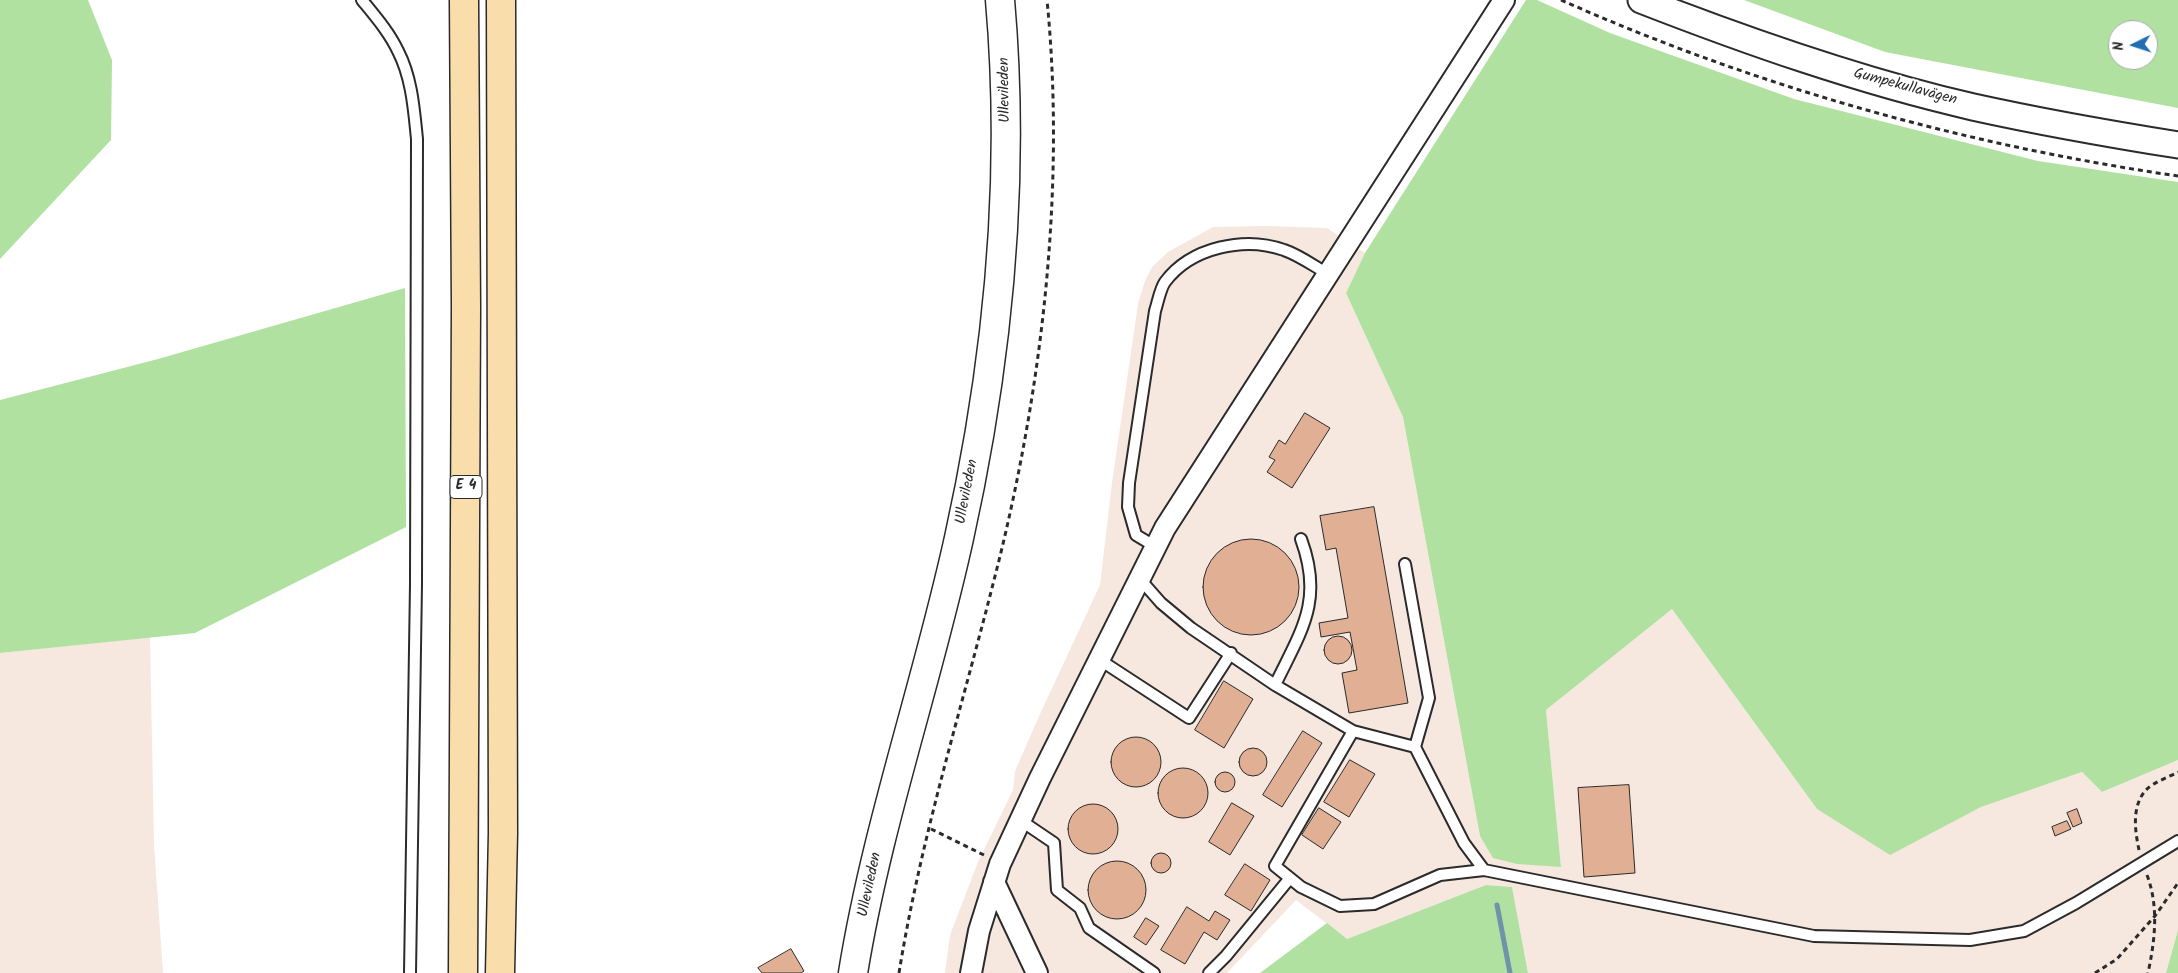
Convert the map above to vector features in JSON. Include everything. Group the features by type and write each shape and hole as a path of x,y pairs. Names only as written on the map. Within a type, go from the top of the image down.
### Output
{"highway":[{"name":"E 4","path":"463,973 466,346 464,0"},
{"name":"E 4","path":"500,973 503,833 501,0"}],"main road":[{"name":"Ullevileden","path":"853,973 874,866 959,540 981,426 998,307 1007,169 1006,61 1000,0"}],"street":[{"path":"971,973 979,931 997,873 1020,820 1139,578 1195,480 1504,0"},
{"name":"Gumpekullavägen","path":"1641,0 1802,59 1880,82 1972,106 2082,129 2178,144"},
{"path":"997,873 1037,973"}],"lane":[{"path":"362,0 386,30 399,52 414,105 417,139 416,584 410,973"},
{"path":"1156,547 1136,534 1128,507 1129,483 1155,311 1164,284 1175,271 1201,254 1228,245 1264,244 1286,250 1328,274"},
{"path":"1275,685 1306,619 1312,586 1309,559 1301,539"},
{"path":"1405,564 1429,698 1415,747 1464,843 1484,870"},
{"path":"1139,578 1161,602 1191,628 1231,653 1275,685 1353,731 1415,747"},
{"path":"1100,660 1189,718 1231,653"},
{"path":"1353,731 1274,866 1301,887 1340,906 1374,904 1440,875 1484,870 1814,936 1970,940 2024,931 2076,903 2178,841"},
{"path":"1020,820 1054,843 1058,890 1080,908 1089,928 1154,973"},
{"path":"1209,973 1290,878"}],"path":[{"path":"899,973 931,829 1002,546 1027,428 1044,309 1052,165 1053,57 1047,0"},
{"path":"1561,0 1627,30 1796,90 1882,115 2053,155 2178,176"},
{"path":"931,829 997,873"},
{"path":"2095,973 2117,959 2155,916 2178,883"}],"shaded area":[{"path":"1213,227 1327,228 1365,253 1346,293 1403,417 1480,836 1561,867 1546,710 1672,609 1817,809 1890,854 1981,807 2082,772 2102,792 2178,760 2178,930 2166,973 1528,973 1512,887 1486,885 1347,939 1296,900 1227,973 945,973 950,935 978,862 1013,790 1015,771 1100,585 1112,483 1138,304 1145,281 1152,267 1168,252"},
{"path":"150,637 154,844 163,973 0,973 0,653"}],"green space":[{"path":"0,0 88,0 112,60 111,140 0,259"},
{"path":"1526,0 1537,0 1610,33 1794,99 2038,161 2178,182 2178,760 2102,792 2082,772 1981,807 1890,855 1817,809 1672,609 1546,710 1561,867 1517,864 1493,858 1480,836 1403,417 1346,293 1365,253"},
{"path":"1744,0 2178,0 2178,108 1885,52"},
{"path":"405,288 406,527 195,633 0,653 0,400 158,359"},
{"path":"1486,885 1512,887 1528,973 1260,973 1327,923 1347,939"},
{"path":"2178,930 2178,973 2166,973"}],"building":[{"path":"1305,413 1330,428 1292,488 1267,472 1275,460 1269,457 1279,440 1285,444"},
{"path":"1374,507 1408,703 1349,713 1342,673 1357,670 1350,632 1321,637 1319,623 1348,618 1336,548 1326,550 1320,516"},
{"path":"1242,539 1260,539 1278,547 1291,560 1299,578 1296,606 1278,627 1260,635 1242,635 1224,627 1211,614 1203,596 1203,578 1211,560 1224,547"},
{"path":"1338,636 1348,640 1352,650 1348,660 1338,664 1328,660 1324,650 1328,640"},
{"path":"1224,681 1253,699 1224,748 1195,730"},
{"path":"1303,731 1322,743 1282,807 1263,795"},
{"path":"1131,737 1141,737 1154,744 1161,757 1161,767 1154,780 1141,787 1131,787 1122,783 1115,776 1111,767 1111,757 1115,748 1122,741"},
{"path":"1253,748 1263,752 1267,762 1263,772 1253,776 1243,772 1239,762 1243,752"},
{"path":"1350,760 1375,774 1349,817 1324,802"},
{"path":"1178,768 1188,768 1201,775 1208,788 1208,798 1201,811 1188,818 1178,818 1169,814 1162,807 1158,798 1158,788 1162,779 1169,772"},
{"path":"1225,772 1232,775 1235,782 1232,789 1225,792 1218,789 1215,782 1218,775"},
{"path":"1629,785 1635,873 1584,877 1578,788"},
{"path":"1232,803 1254,816 1230,855 1209,842"},
{"path":"1088,804 1098,804 1111,811 1118,824 1118,834 1111,847 1098,854 1088,854 1079,850 1072,843 1068,834 1068,824 1072,815 1079,808"},
{"path":"1319,808 1341,822 1323,849 1302,835"},
{"path":"2077,809 2082,823 2073,827 2067,813"},
{"path":"2067,821 2071,829 2055,836 2052,827"},
{"path":"1161,853 1168,856 1171,863 1168,870 1161,873 1154,870 1151,863 1154,856"},
{"path":"1117,861 1133,866 1141,874 1146,890 1141,906 1133,914 1117,919 1101,914 1093,906 1088,890 1093,874 1101,866"},
{"path":"1245,864 1270,880 1251,911 1225,895"},
{"path":"1187,907 1209,921 1215,911 1230,920 1217,940 1204,932 1185,964 1161,950"},
{"path":"1146,918 1159,926 1146,945 1134,937"},
{"path":"791,949 804,971 801,973 762,973 758,968"}],"waterway":[{"path":"1497,905 1510,973"}]}
